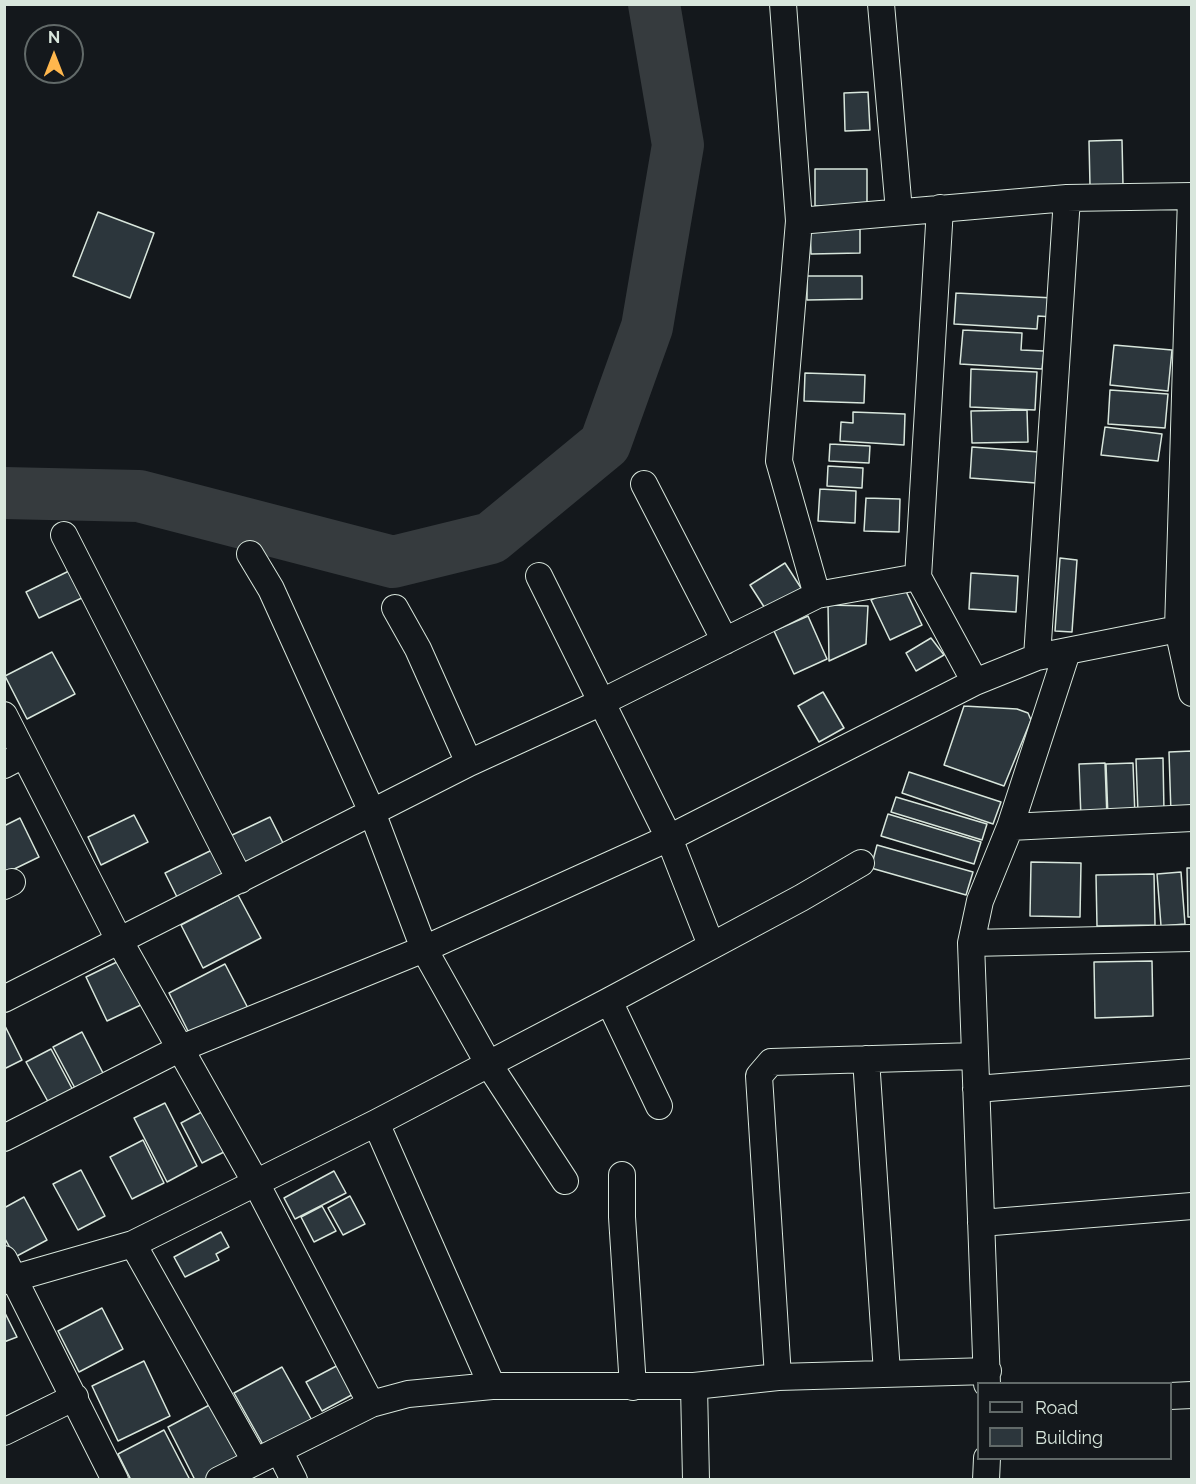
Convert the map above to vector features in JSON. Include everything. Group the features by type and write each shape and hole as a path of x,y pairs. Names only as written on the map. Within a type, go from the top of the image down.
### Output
{"street":[{"path":"783,4 799,221 780,461 817,595"},
{"path":"881,4 899,211"},
{"path":"799,221 1067,198 1191,196 1185,629 1191,693"},
{"path":"1037,657 1067,198"},
{"path":"940,208 918,577 975,681"},
{"path":"644,484 725,641"},
{"path":"64,535 240,880"},
{"path":"250,554 271,589 372,812 424,950 488,1063 565,1180"},
{"path":"539,576 669,838 711,945"},
{"path":"4,999 469,763 602,702 817,595 918,577"},
{"path":"395,608 418,649 469,763"},
{"path":"4,1138 179,1049 424,950 669,838 975,681 1037,657 1185,629"},
{"path":"219,1479 371,1404 408,1394 492,1386 694,1386 778,1377 887,1373 988,1377 971,943 980,901 1010,827 1067,652"},
{"path":"4,715 14,760 119,940 256,1184 371,1404"},
{"path":"1010,827 1191,818"},
{"path":"115,1479 75,1397 8,1272 133,1244 376,1123 609,1001 801,898 861,863"},
{"path":"971,943 1191,938"},
{"path":"609,1001 659,1106"},
{"path":"778,1377 759,1076 771,1062 975,1056"},
{"path":"866,1059 887,1373"},
{"path":"976,1089 1191,1072"},
{"path":"376,1123 492,1386"},
{"path":"622,1175 633,1387"},
{"path":"981,1223 1191,1206"},
{"path":"133,1244 255,1461"},
{"path":"694,1386 696,1479"},
{"path":"1172,1396 1191,1395"},
{"path":"4,1432 75,1397"},
{"path":"279,1450 294,1479"},
{"path":"986,1479 987,1460"}],"building":[{"path":"868,92 870,130 845,131 844,93"},
{"path":"1122,140 1123,186 1090,186 1089,141"},
{"path":"815,169 867,169 867,206 815,206"},
{"path":"98,212 154,233 130,298 73,276"},
{"path":"860,225 860,253 811,254 810,226"},
{"path":"807,276 862,276 862,299 807,300"},
{"path":"956,293 1054,298 1053,317 1038,316 1037,329 954,324"},
{"path":"963,330 1022,333 1021,350 1044,351 1042,369 960,364"},
{"path":"1114,345 1172,350 1168,391 1110,385"},
{"path":"971,369 1037,372 1035,410 970,407"},
{"path":"805,373 865,375 864,403 804,401"},
{"path":"1110,390 1168,394 1165,428 1108,424"},
{"path":"1027,410 1028,442 972,443 971,411"},
{"path":"853,412 905,414 904,445 840,441 841,422 853,423"},
{"path":"1105,427 1162,434 1158,461 1101,455"},
{"path":"830,444 870,446 869,463 829,461"},
{"path":"972,447 1039,452 1036,483 970,478"},
{"path":"828,466 863,468 862,488 827,486"},
{"path":"820,489 856,491 855,523 818,521"},
{"path":"866,498 900,499 899,532 864,531"},
{"path":"1060,558 1077,560 1072,632 1055,631"},
{"path":"785,563 803,591 768,613 750,585"},
{"path":"73,569 86,596 39,618 26,592"},
{"path":"971,573 1018,576 1016,612 969,609"},
{"path":"903,585 922,625 890,640 871,600"},
{"path":"828,605 868,606 866,644 829,661"},
{"path":"808,616 827,659 794,674 774,631"},
{"path":"931,638 944,655 916,671 906,653"},
{"path":"52,652 75,694 27,719 5,676"},
{"path":"823,692 844,728 819,742 798,706"},
{"path":"964,706 1017,709 1028,713 1031,720 1004,786 944,765"},
{"path":"1192,751 1192,814 1171,814 1169,752"},
{"path":"1163,758 1164,812 1138,813 1136,759"},
{"path":"1105,763 1107,818 1081,819 1079,764"},
{"path":"1133,763 1135,817 1108,818 1106,764"},
{"path":"909,772 1001,802 993,824 902,793"},
{"path":"896,797 987,824 982,840 891,812"},
{"path":"888,814 981,842 974,864 881,836"},
{"path":"134,815 148,842 101,865 88,837"},
{"path":"270,817 287,851 245,871 228,837"},
{"path":"20,818 39,857 4,874 4,826"},
{"path":"877,845 973,872 966,895 871,868"},
{"path":"212,850 227,881 180,903 165,873"},
{"path":"1031,862 1081,863 1080,917 1030,916"},
{"path":"1187,868 1192,868 1192,917 1188,917"},
{"path":"1181,872 1185,924 1161,926 1157,874"},
{"path":"1154,874 1155,925 1097,926 1096,875"},
{"path":"238,895 261,938 203,968 181,925"},
{"path":"123,959 145,1003 107,1021 86,977"},
{"path":"1152,961 1153,1016 1095,1018 1094,962"},
{"path":"225,964 250,1012 193,1041 169,993"},
{"path":"4,1024 22,1060 4,1069"},
{"path":"82,1032 105,1077 77,1092 53,1047"},
{"path":"51,1049 75,1094 51,1107 26,1062"},
{"path":"165,1103 197,1166 167,1182 134,1118"},
{"path":"211,1107 232,1148 202,1163 181,1123"},
{"path":"143,1140 164,1183 132,1199 110,1157"},
{"path":"81,1170 105,1216 78,1230 53,1184"},
{"path":"334,1171 346,1193 295,1219 284,1198"},
{"path":"350,1196 365,1224 343,1235 328,1208"},
{"path":"24,1197 47,1240 15,1257 4,1237 4,1208"},
{"path":"322,1206 336,1231 314,1242 301,1217"},
{"path":"221,1232 229,1247 216,1254 219,1260 185,1277 174,1257"},
{"path":"102,1308 123,1349 79,1372 58,1331"},
{"path":"4,1311 17,1337 4,1342"},
{"path":"144,1361 170,1416 118,1441 92,1386"},
{"path":"346,1361 361,1390 322,1411 306,1382"},
{"path":"282,1367 314,1424 266,1450 234,1393"},
{"path":"217,1401 247,1459 206,1480 195,1480 168,1427"},
{"path":"164,1430 190,1480 131,1480 118,1454"}],"waterway":[{"path":"4,493 139,496 393,562 491,538 605,444 647,327 678,145 654,4"}]}
